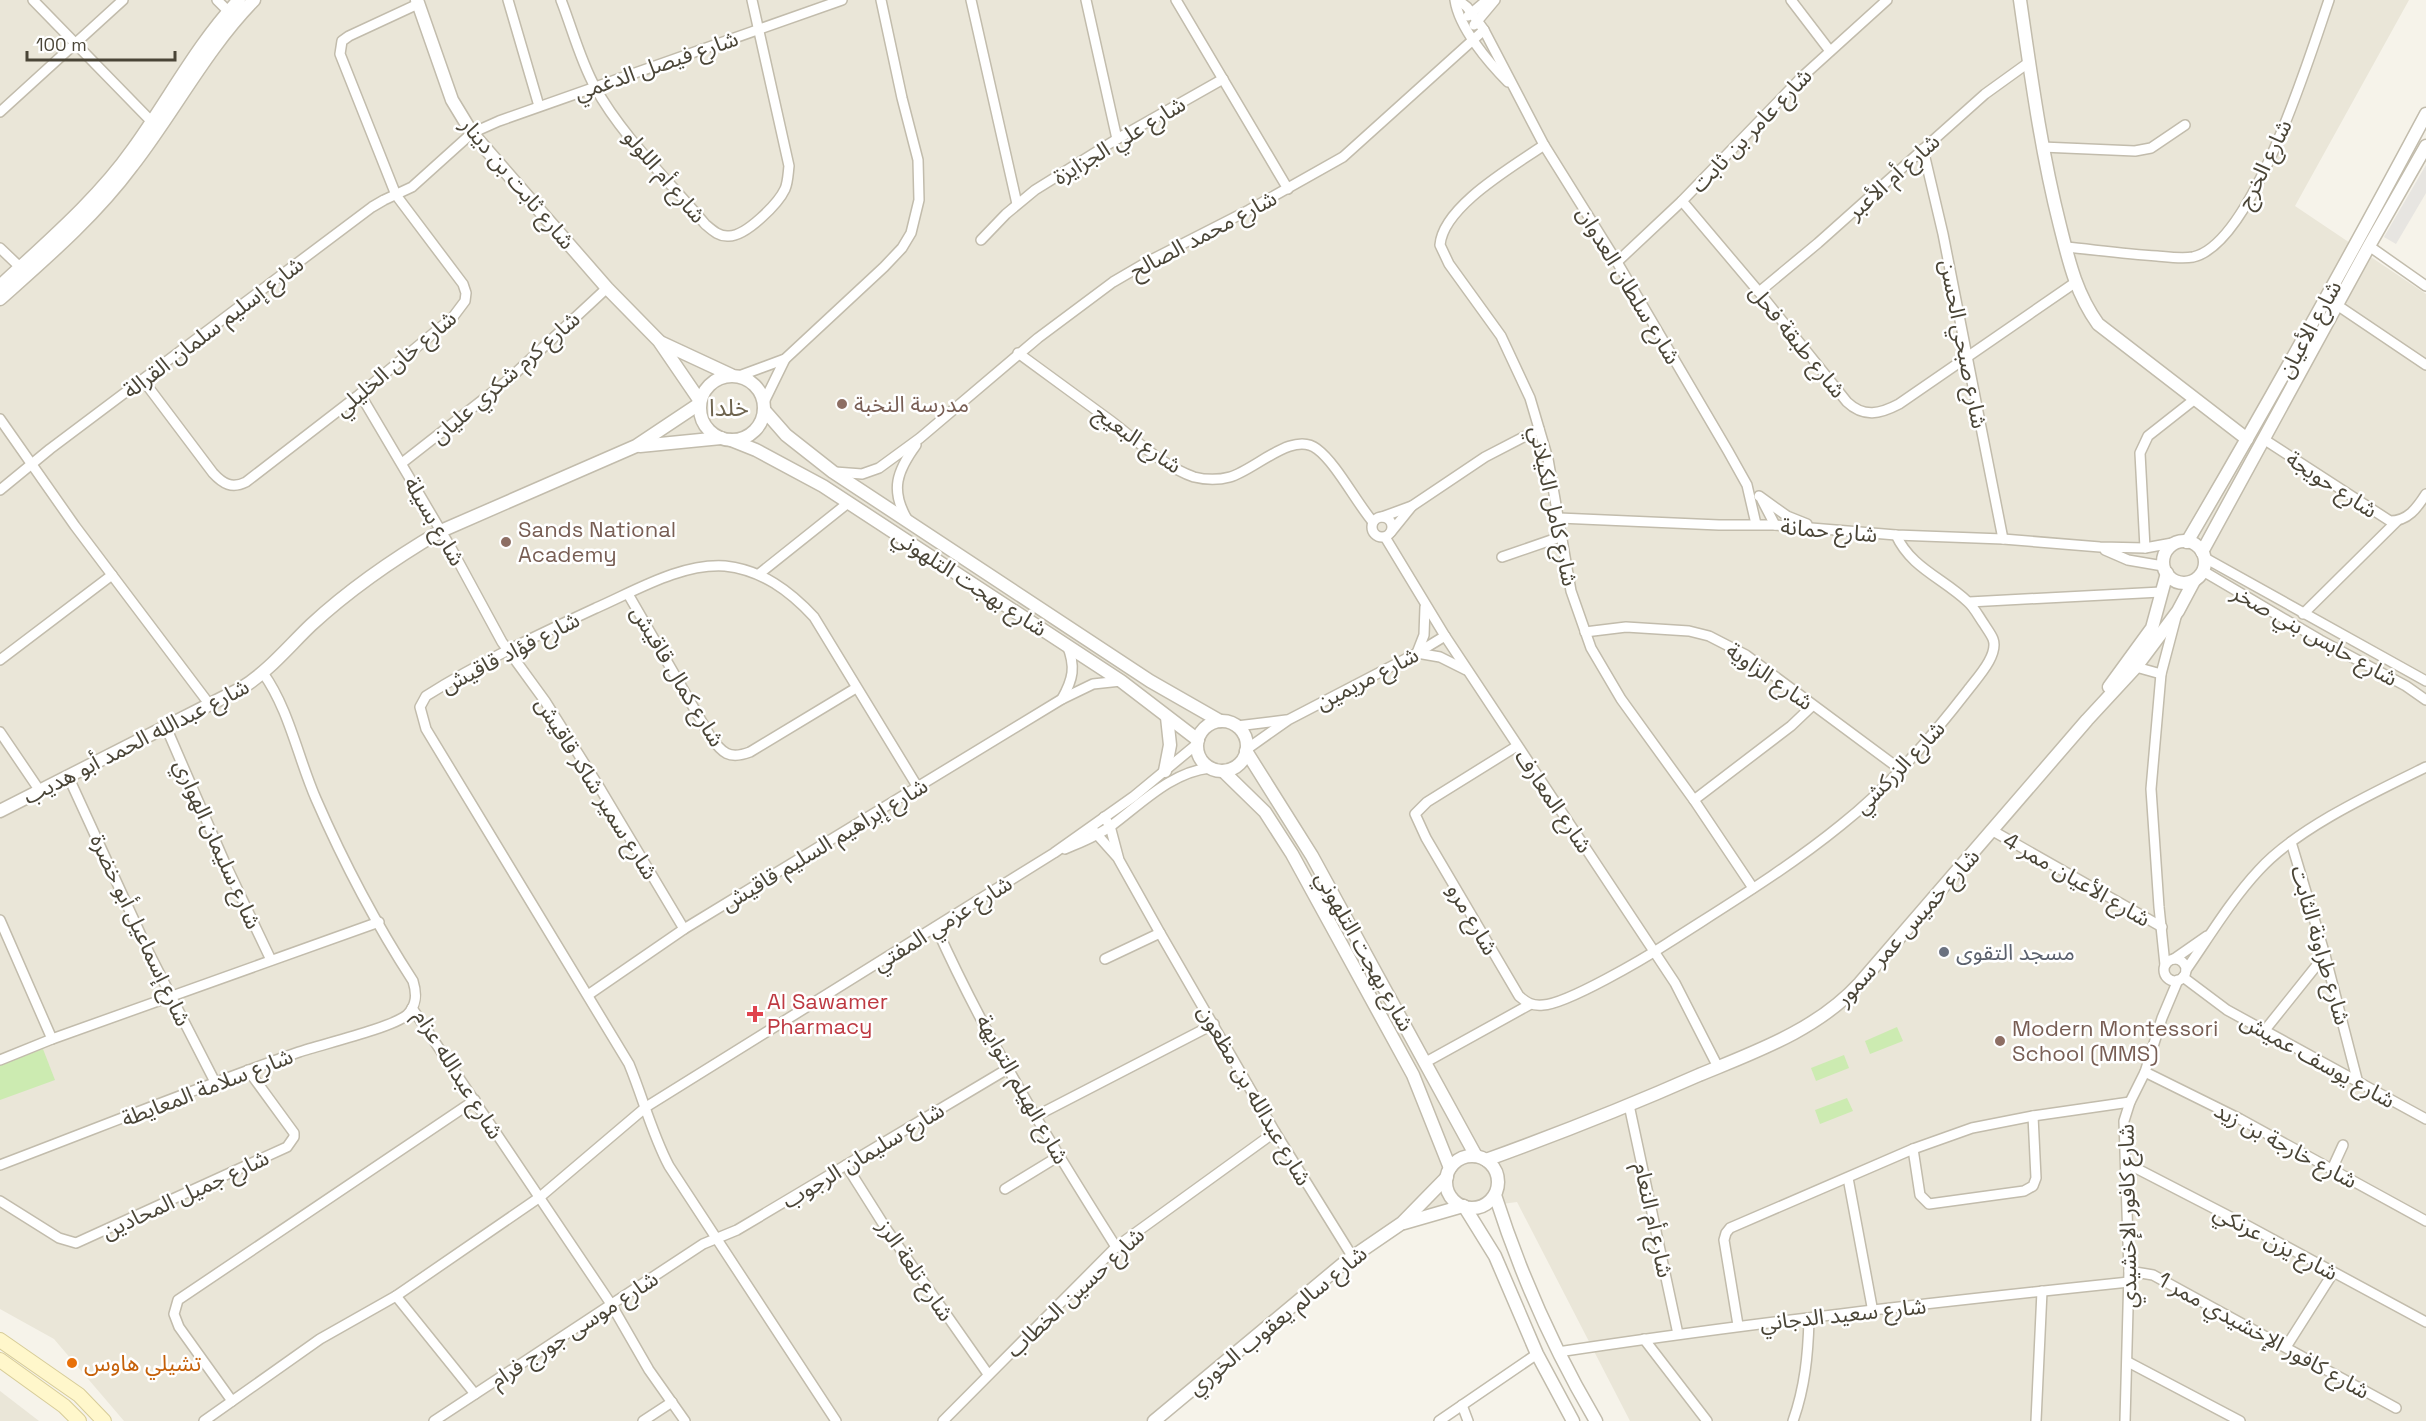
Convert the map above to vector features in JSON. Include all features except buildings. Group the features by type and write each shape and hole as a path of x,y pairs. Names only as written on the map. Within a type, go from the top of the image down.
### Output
{"main road":[{"path":"0,1340 79,1395 104,1421"},
{"path":"0,1360 57,1400 79,1421"}],"street":[{"path":"33,0 152,122"},
{"path":"0,112 123,0"},
{"path":"217,0 229,12"},
{"path":"0,299 126,159 239,0"},
{"path":"0,286 24,271 95,208 132,167 208,57 254,0"},
{"path":"508,0 539,106"},
{"name":"شارع أم اللولو","path":"561,0 595,87 639,147 705,224 723,236 739,234 767,213 784,190 789,172 752,0"},
{"name":"شارع فيصل الدغمي","path":"472,133 539,106 842,0"},
{"path":"784,359 735,376 720,377 711,383 704,391 700,403 700,415 704,425 711,433 726,439 749,435 762,420 764,406 784,359 902,248 911,233 919,200 918,160 881,0"},
{"path":"971,0 1017,204"},
{"path":"1086,0 1117,139"},
{"path":"1176,0 1288,189"},
{"name":"شارع سلطان العدوان","path":"1456,0 1471,13 1484,30 1544,146 1617,262 1748,485 1759,496 1775,525"},
{"name":"شارع سلطان العدوان","path":"1456,0 1462,22 1488,60 1510,84"},
{"path":"1462,22 1487,0"},
{"path":"1471,35 1478,21 1495,0"},
{"path":"1791,0 1830,51"},
{"name":"شارع عامر بن ثابت","path":"1617,262 1682,201 1830,51 1887,0"},
{"path":"2020,0 2042,147 2066,248 2082,301 2098,324 2247,439"},
{"name":"شارع الخرج","path":"2066,248 2153,256 2193,257 2208,251 2218,242 2238,217 2260,180 2279,140 2329,0"},
{"name":"شارع خان الخليلي","path":"143,380 213,473 227,485 234,486 246,482 360,394 453,317 465,301 466,293 458,274 396,195 342,63 339,48 342,41 349,36 418,2"},
{"name":"شارع ثابت بن دينار","path":"418,2 452,100 472,133 607,288 659,341 700,403"},
{"name":"شارع محمد الصالح","path":"833,472 855,474 871,472 920,438 1018,353 1086,302 1149,261 1332,165 1353,150 1471,35 1484,30"},
{"name":"شارع أم الأعبر","path":"1760,292 1994,87 2028,63"},
{"name":"شارع علي الجزايزة","path":"981,240 1017,204 1035,190 1117,139 1223,79"},
{"name":"شارع الأعيان","path":"2182,542 2247,439 2426,114"},
{"path":"2042,147 2135,151 2151,148 2185,125"},
{"name":"شارع إسليم سلمان القرالة","path":"0,490 378,203 420,182 472,133"},
{"name":"شارع كامل الكيلاني","path":"1544,146 1482,189 1466,203 1444,229 1440,244 1449,264 1501,336 1530,398 1548,459 1570,591 1600,665 1621,699 1694,800 1753,888"},
{"name":"شارع الأعيان","path":"2203,561 2337,305 2426,146"},
{"name":"شارع صبحي الحسن","path":"1923,149 1943,234 2003,539"},
{"name":"شارع طبقة فحل","path":"1682,201 1760,292 1847,402 1869,414 1887,411 2076,282"},
{"path":"2369,246 2426,286"},
{"path":"0,248 24,271"},
{"name":"شارع كرم شكري عليان","path":"402,463 508,380 607,288"},
{"path":"2337,305 2426,365"},
{"name":"شارع ثابت بن دينار","path":"659,341 735,376"},
{"name":"شارع البعيج","path":"1018,353 1183,473 1197,478 1232,477 1284,448 1307,444 1317,449 1329,461 1360,506 1378,519"},
{"path":"735,376 755,385 764,406"},
{"name":"شارع بسيلة","path":"360,394 402,463 507,649"},
{"path":"2145,548 2140,453 2148,436 2195,399"},
{"name":"شارع عبدالله الحمد أبو هديب","path":"0,812 240,689 263,673 310,625 347,593 398,557 441,531 636,446 700,403"},
{"name":"شارع بهجت التلهوني","path":"764,406 786,435 833,472 1150,681 1220,721"},
{"path":"0,419 112,575 210,705"},
{"path":"1388,535 1375,535 1372,529 1378,519 1412,506 1485,457 1539,429"},
{"name":"شارع محمد الصالح","path":"910,524 897,500 896,491 906,460 920,438"},
{"name":"شارع عبدالله الحمد أبو هديب","path":"636,446 726,439"},
{"name":"شارع بهجت التلهوني","path":"726,439 756,450 794,469 848,503 1121,681 1198,742"},
{"name":"شارع حويجة","path":"2265,440 2390,522 2412,513 2426,494"},
{"name":"شارع سلطان العدوان","path":"1748,485 1756,524"},
{"path":"1759,496 1787,516 1815,527"},
{"path":"759,574 848,503"},
{"path":"1388,535 1412,506"},
{"name":"شارع حمانة","path":"1559,518 1815,527 1896,535 2003,539 2100,548 2145,548 2182,542"},
{"path":"1378,519 1391,522 1388,535"},
{"path":"2303,614 2397,521"},
{"name":"شارع المعارف","path":"1388,535 1424,603 1445,636 1675,983 1718,1067"},
{"name":"شارع الزركشي","path":"1655,952 1753,888 1842,824 1901,770 1942,724 1993,654 1995,645 1992,636 1969,602 1919,566 1901,546 1896,535"},
{"path":"1502,557 1560,537"},
{"path":"2182,542 2193,543 2203,561 2194,581 2182,583 2175,582 2165,570 2163,560 2168,549 2182,542"},
{"name":"شارع حمانة","path":"2100,548 2128,560 2165,570"},
{"name":"شارع حابس بني صخر","path":"2203,561 2426,681"},
{"name":"شارع حابس بني صخر","path":"2203,561 2320,640 2406,686 2426,700"},
{"name":"شارع فؤاد قاقيش","path":"836,1421 715,1238 661,1151 629,1065 422,720 420,707 426,696 507,649 677,574 711,566 726,567 759,574 790,594 814,617 917,786"},
{"name":"شارع خميس عمر سمور","path":"2087,720 2152,628 2165,570"},
{"path":"0,660 112,575"},
{"name":"شارع خميس عمر سمور","path":"1481,1158 1629,1105 1718,1067 1809,1026 1846,999 2087,720 2136,667 2178,611 2194,581"},
{"path":"1969,602 2161,592"},
{"name":"شارع كمال قاقيش","path":"628,594 710,736 719,749 728,754 739,756 750,752 856,688"},
{"path":"1424,603 1425,626 1417,653 1440,657 1470,673"},
{"path":"2178,611 2161,674 2151,789 2162,927 2171,961 2165,973 2179,976"},
{"name":"شارع الزاوية","path":"1585,632 1626,627 1689,631 1709,636 1746,655 1901,770"},
{"name":"شارع مريمين","path":"1246,750 1288,720 1445,636"},
{"path":"1062,699 1074,674 1067,645"},
{"name":"شارع سمير شاكر قاقيش","path":"507,649 564,731 684,929"},
{"path":"2136,667 2161,674"},
{"name":"شارع عبدالله عزام","path":"263,673 279,701 321,809 379,922 413,981 416,992 412,1008 611,1304 649,1370 685,1421"},
{"name":"شارع إبراهيم السليم قاقيش","path":"588,995 684,929 1062,699 1093,684 1121,681"},
{"path":"1694,800 1784,732 1812,706"},
{"path":"1165,771 1170,745 1167,717"},
{"name":"شارع مريمين","path":"1237,726 1288,720"},
{"path":"1220,721 1237,726 1245,736 1246,750 1238,765 1216,769 1200,758 1198,742 1206,727 1220,721"},
{"name":"شارع سليمان الهواري","path":"166,727 224,861 271,960"},
{"path":"0,732 40,791"},
{"name":"شارع عزمي المفتي","path":"204,1421 320,1339 396,1296 540,1197 646,1107 1054,853 1165,771 1198,742"},
{"name":"شارع مرو","path":"1517,746 1427,802 1416,814 1426,838 1511,985 1529,1005"},
{"name":"شارع بهجت التلهوني","path":"1246,750 1318,866 1481,1158"},
{"name":"شارع كافور الإخشيدي","path":"2125,1421 2129,1271 2124,1121 2130,1102 2145,1072 2162,1018 2179,976 2258,870 2291,842 2354,804 2426,767"},
{"name":"شارع عزمي المفتي","path":"1054,853 1096,835 1181,776 1198,769 1216,769"},
{"name":"شارع بهجت التلهوني","path":"1216,769 1265,812 1292,854 1413,1075 1449,1172"},
{"name":"شارع إسماعيل أبو خضرة","path":"68,776 171,998 214,1082"},
{"name":"شارع عبدالله بن مظعون","path":"1104,817 1110,826 1119,860"},
{"name":"شارع عبدالله بن مظعون","path":"1091,826 1096,835 1119,860 1275,1132 1352,1256"},
{"name":"شارع الأعيان ممر 4","path":"1993,831 2162,927"},
{"name":"شارع طراونة الثابت","path":"2291,842 2325,955 2358,1083"},
{"path":"0,920 52,1039"},
{"path":"0,1060 52,1039 379,922"},
{"name":"شارع الهيلم التوايهة","path":"936,927 1009,1068 1059,1156 1116,1247"},
{"path":"1105,959 1160,933"},
{"name":"شارع كافور الإخشيدي","path":"2171,961 2211,933"},
{"path":"1426,1062 1529,1005 1554,1003 1655,952"},
{"path":"2265,1030 2325,955"},
{"name":"شارع يوسف عميش","path":"2171,961 2183,962 2179,976 2227,1010 2426,1119"},
{"name":"شارع سلامة المعايطة","path":"0,1165 214,1082 330,1041 385,1025 400,1019 412,1008"},
{"path":"1036,1116 1214,1024"},
{"name":"شارع سليمان الرجوب","path":"715,1238 726,1236 737,1230 1009,1068"},
{"name":"شارع جميل المحادين","path":"0,1201 59,1238 76,1243 287,1147 294,1133 248,1070"},
{"name":"شارع خارجة بن زيد","path":"2145,1072 2240,1119 2426,1221"},
{"path":"232,1401 179,1326 174,1314 177,1300 475,1100"},
{"path":"1738,1325 1724,1240 1726,1233 1741,1223 1913,1149 1972,1128 2033,1116 2130,1102"},
{"name":"شارع أم النعام","path":"1629,1105 1678,1334"},
{"path":"1913,1149 1920,1195 1929,1204 2024,1191 2033,1186 2036,1178 2033,1116"},
{"name":"شارع حسين الخطاب","path":"943,1421 1116,1247 1275,1132"},
{"path":"2332,1169 2343,1145"},
{"path":"1005,1190 1059,1156"},
{"path":"1464,1206 1482,1206 1495,1195 1497,1175 1481,1158 1462,1158 1449,1172 1448,1191 1451,1197 1464,1206 1498,1264 1537,1354 1573,1421"},
{"name":"شارع يزن عرنكي","path":"2126,1163 2426,1322"},
{"name":"شارع تلعة الرز","path":"846,1165 887,1230 988,1374"},
{"name":"شارع سالم يعقوب الخوري","path":"1154,1421 1352,1256 1402,1223 1449,1172"},
{"path":"1848,1178 1873,1312"},
{"path":"1495,1195 1514,1250 1558,1352 1596,1421"},
{"name":"شارع سالم يعقوب الخوري","path":"1402,1223 1464,1206"},
{"name":"شارع موسى جورج فرام","path":"434,1421 715,1238"},
{"name":"شارع كافور الإخشيدي ممر 1","path":"2129,1271 2153,1275 2396,1408"},
{"path":"2286,1347 2333,1273"},
{"name":"شارع سعيد الدجاني","path":"1558,1352 1738,1325 1809,1320 2129,1282"},
{"path":"2036,1421 2042,1292"},
{"path":"396,1296 475,1394"},
{"path":"1793,1421 1801,1399 1807,1366 1809,1320"},
{"path":"1644,1339 1707,1421"},
{"path":"1439,1421 1537,1354"},
{"path":"2128,1362 2240,1421"},
{"path":"643,1421 672,1402"},
{"path":"1462,1405 1468,1421"}],"shaded area":[{"path":"0,0 2409,0 2295,206 2426,294 2426,1421 1630,1421 1517,1202 1405,1217 1146,1421 124,1421 54,1339 0,1309"},
{"path":"2426,165 2426,193 2396,244 2384,237"},
{"path":"0,1391 39,1421 0,1421"}],"green space":[{"path":"1897,1027 1903,1041 1870,1054 1865,1041"},
{"path":"43,1049 55,1080 0,1100 0,1065"},
{"path":"1844,1055 1849,1068 1816,1081 1811,1068"},
{"path":"1847,1098 1853,1111 1820,1124 1815,1110"}],"place":[{"name":"مدرسة النخبة","path":"842,404"},
{"name":"Sands National Academy","path":"506,542"},
{"name":"مسجد التقوى","path":"1944,952"},
{"name":"Al Sawamer Pharmacy","path":"755,1014"},
{"name":"Modern Montessori School (MMS)","path":"2000,1041"},
{"name":"تشيلي هاوس","path":"72,1363"}],"district":[{"name":"خلدا","path":"729,408"}]}
